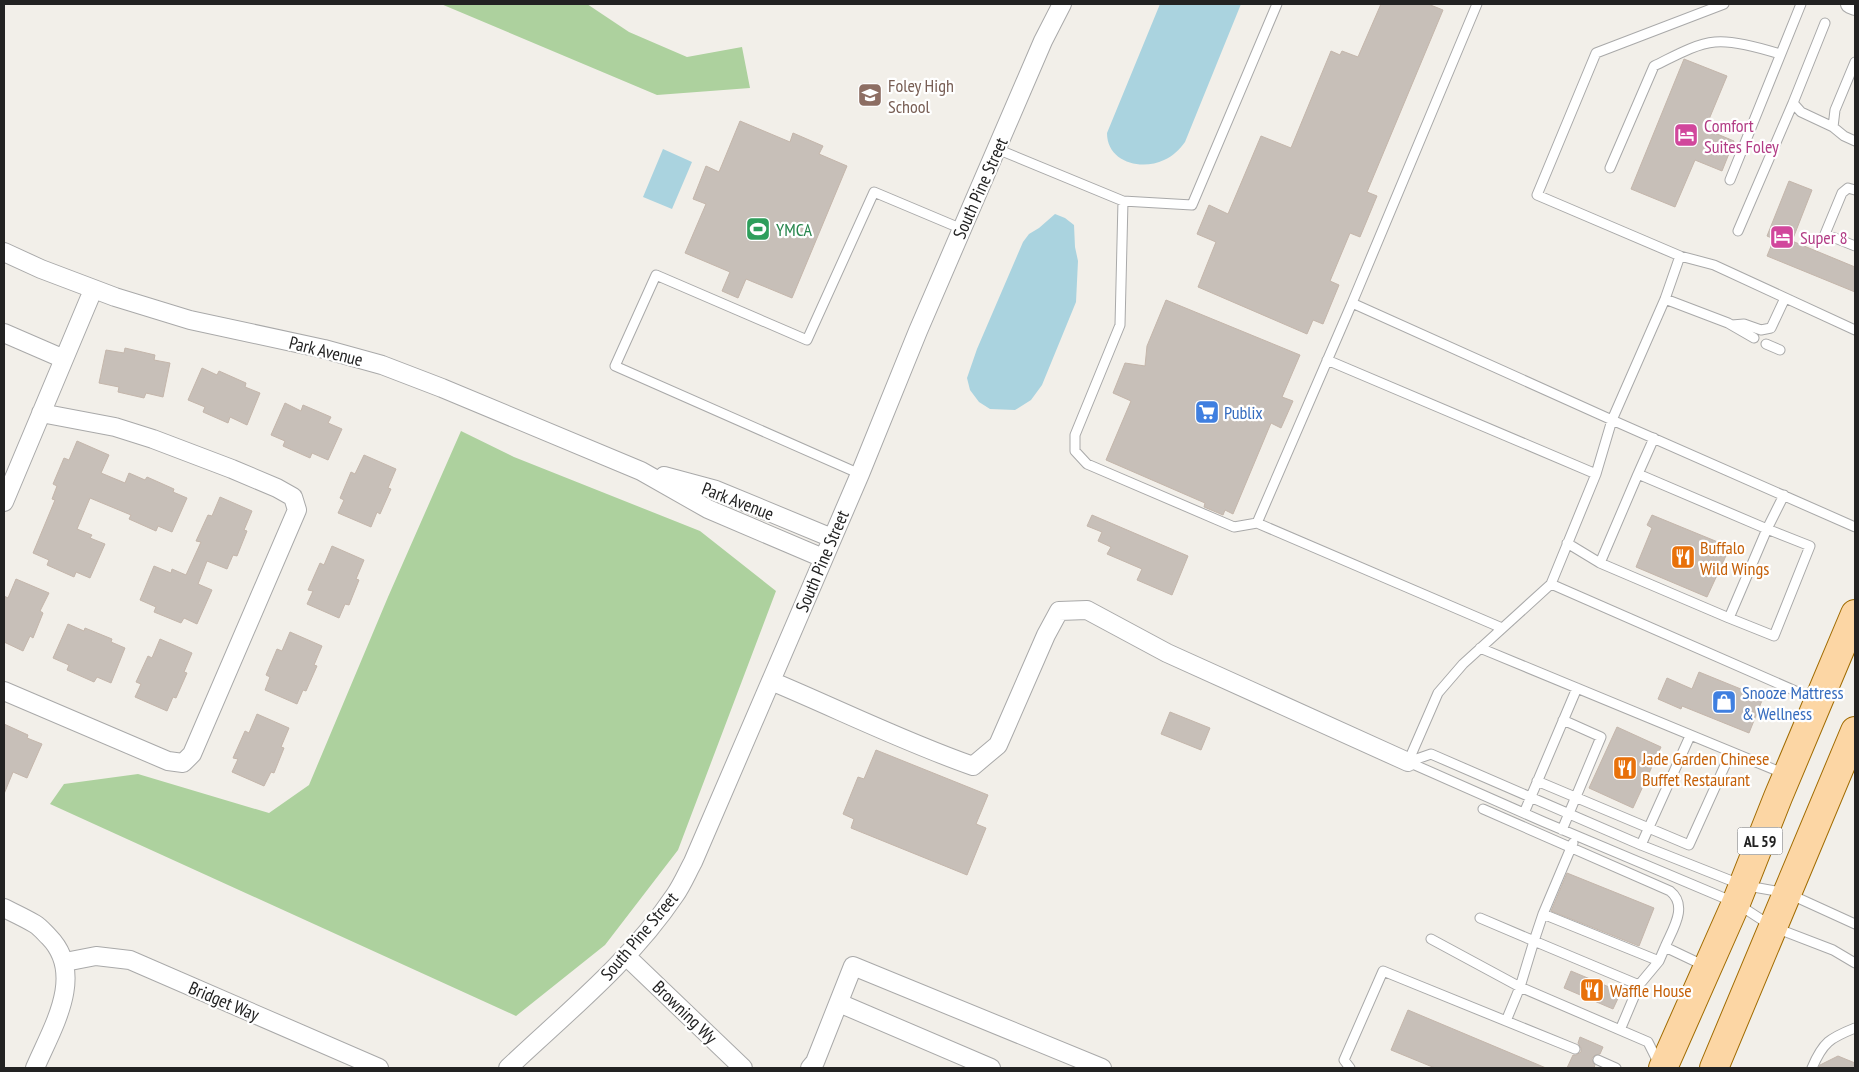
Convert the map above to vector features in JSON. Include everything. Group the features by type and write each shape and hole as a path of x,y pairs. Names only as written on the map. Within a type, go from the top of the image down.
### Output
{"main road":[{"name":"AL 59","path":"1663,1068 1739,894 1855,614"},
{"name":"AL 59","path":"1714,1068 1855,731"}],"street":[{"name":"South Pine Street","path":"508,1068 626,956 662,914 689,870 860,474 962,229 1043,41 1062,4"},
{"path":"1850,4 1855,6"},
{"name":"Park Avenue","path":"4,252 41,270 94,290 190,320 382,365 641,471 708,510 823,558"},
{"path":"4,502 94,290"},
{"path":"4,333 64,360"},
{"path":"4,691 168,761 183,763 192,754 297,510 294,497 232,469 153,439 115,427 41,413"},
{"name":"Park Avenue","path":"641,471 716,490 832,538"},
{"path":"771,681 858,718 924,749 973,766 998,744 1046,635 1059,611 1087,610 1168,653 1408,762"},
{"path":"4,908 36,924 55,944 64,962 66,976 63,999 35,1068"},
{"name":"Bridget Way","path":"64,962 96,956 130,960 379,1068"},
{"name":"Browning Wy","path":"626,956 743,1068"},
{"path":"810,1068 815,1062 853,966 1102,1068"},
{"path":"838,1003 991,1068"}],"lane":[{"path":"997,149 1123,201 1192,205 1277,4"},
{"path":"1257,523 1352,303 1477,4"},
{"path":"1724,4 1596,53 1537,195 1680,256 1714,265 1855,330"},
{"path":"1730,180 1801,4"},
{"path":"1738,231 1825,23"},
{"path":"1610,168 1654,66 1692,48 1716,42 1754,46 1780,54"},
{"path":"1833,127 1835,110 1855,62"},
{"path":"1793,103 1801,112 1833,127 1844,136 1855,141"},
{"path":"1855,190 1848,188 1842,193 1825,234 1855,246"},
{"path":"860,474 614,366 656,275 807,340 874,192 962,229"},
{"path":"1123,201 1120,325 1075,435 1075,451 1087,464 1234,527 1257,523 1502,628"},
{"path":"1408,762 1438,693 1463,664 1551,584 1596,474 1612,420 1665,299 1680,256"},
{"path":"1732,325 1744,324 1761,330 1771,328 1784,298"},
{"path":"1665,299 1732,325 1754,338"},
{"path":"1352,303 1855,527"},
{"path":"1766,344 1780,350"},
{"path":"1327,360 1596,474"},
{"path":"1600,563 1654,438"},
{"path":"1567,543 1600,563 1774,636 1810,546 1638,474"},
{"path":"1729,618 1767,529 1784,496"},
{"path":"1551,584 1818,701"},
{"path":"1480,648 1787,775"},
{"path":"1524,813 1577,688"},
{"path":"1562,830 1601,738 1563,720"},
{"path":"1641,845 1690,736"},
{"path":"1537,781 1689,845 1731,752"},
{"path":"1408,762 1431,754 1641,845 1739,894 1780,910 1833,950 1855,963"},
{"path":"1408,762 1576,836 1780,910 1855,924"},
{"path":"1483,809 1572,847 1676,895 1679,909 1665,947 1659,961 1639,985 1620,1030"},
{"path":"1506,1021 1520,987 1543,914 1576,836"},
{"path":"1543,914 1659,961"},
{"path":"1480,918 1639,985"},
{"path":"1431,939 1520,987 1648,1042 1663,1068"},
{"path":"1665,947 1708,967"},
{"path":"1350,1068 1344,1060 1383,971 1575,1049"},
{"path":"1812,1068 1819,1052 1832,1038 1855,1028"},
{"path":"1598,1060 1616,1068"}],"green space":[{"path":"441,4 587,4 629,32 687,57 742,47 750,88 657,95"},
{"path":"461,431 514,457 700,531 776,591 678,850 605,945 516,1016 50,804 64,784 138,774 269,813 309,785 388,597"}],"water":[{"path":"1160,4 1241,4 1185,142 1176,152 1164,160 1155,163 1136,164 1127,162 1113,151 1107,133"},
{"path":"663,149 692,162 672,209 643,197"},
{"path":"1055,214 1065,218 1074,225 1078,261 1076,302 1042,385 1031,400 1015,410 990,409 979,402 970,390 967,378 977,349 1023,242 1029,234"}],"building":[{"path":"1381,4 1428,4 1443,10 1367,192 1377,196 1360,237 1350,233 1330,281 1339,285 1323,324 1313,320 1307,334 1198,287 1216,242 1197,234 1209,205 1228,214 1261,136 1291,148 1331,51 1340,55 1342,51 1358,57"},
{"name":"Comfort Suites Foley","path":"1684,59 1727,76 1705,129 1734,141 1722,171 1695,160 1675,207 1631,189"},
{"name":"YMCA","path":"740,121 790,142 793,133 823,146 819,154 847,166 792,298 746,279 738,298 722,291 730,272 685,253 706,204 693,199 706,166 719,172"},
{"name":"Super 8","path":"1789,181 1812,190 1792,241 1855,267 1855,292 1767,256 1774,239 1767,236"},
{"name":"Publix","path":"1166,300 1300,355 1282,397 1293,401 1281,428 1271,423 1233,514 1225,510 1223,515 1204,507 1205,503 1106,460 1131,401 1113,393 1125,363 1145,366 1147,346"},
{"path":"125,348 155,355 154,360 170,363 163,397 146,393 144,398 118,392 119,387 99,383 106,350 124,353"},
{"path":"202,368 217,375 219,371 246,383 245,387 260,393 247,425 230,417 228,423 203,412 205,407 188,400"},
{"path":"285,403 301,411 303,405 331,417 328,423 342,429 328,460 312,453 310,458 283,446 285,441 271,435"},
{"path":"77,441 109,455 101,473 125,483 129,473 145,480 147,477 174,489 173,492 187,498 172,532 158,526 156,531 129,519 131,515 90,498 77,529 92,535 90,538 105,544 90,578 76,572 74,577 47,565 49,560 33,553 55,500 52,499 57,486 53,484 64,458 69,460"},
{"path":"364,455 396,469 388,488 391,489 380,514 377,512 371,527 338,513 344,500 340,498 351,472 355,474"},
{"path":"220,497 252,511 244,530 247,531 237,556 233,555 227,569 207,561 198,584 212,590 197,624 184,618 181,623 154,612 156,607 140,600 154,566 171,573 172,569 186,575 201,542 196,541 208,515 212,516"},
{"path":"1092,515 1188,556 1172,595 1137,580 1142,569 1107,554 1111,547 1098,541 1102,532 1087,526"},
{"name":"Buffalo Wild Wings","path":"1652,515 1730,547 1707,597 1636,567 1652,528 1647,525"},
{"path":"332,546 364,560 356,579 359,580 349,605 345,604 339,618 307,604 313,591 308,590 320,563 324,565"},
{"path":"16,579 49,593 40,611 43,613 33,638 30,636 23,651 4,642 4,596 8,598"},
{"path":"68,624 84,631 85,628 112,639 111,642 125,648 111,683 97,677 94,682 67,670 69,665 53,658"},
{"path":"290,632 322,646 314,665 317,666 306,691 303,690 297,704 265,690 270,677 266,675 277,649 282,651"},
{"path":"160,639 192,653 184,672 187,673 176,698 173,697 167,711 135,697 141,684 136,682 148,656 152,658"},
{"name":"Snooze Mattress & Wellness","path":"1699,672 1763,698 1749,733 1682,706 1681,709 1658,699 1667,678 1692,689"},
{"path":"1170,712 1210,728 1201,750 1161,734"},
{"path":"257,714 289,728 281,747 284,748 274,773 271,772 264,786 232,772 238,759 233,758 245,731 249,733"},
{"path":"4,724 28,735 27,738 42,744 27,778 13,772 4,794"},
{"name":"Jade Garden Chinese Buffet Restaurant","path":"1617,727 1661,747 1633,808 1589,788"},
{"path":"876,750 988,795 976,824 986,828 967,875 851,828 854,819 843,814 858,777 864,779"},
{"path":"1567,873 1654,908 1639,946 1551,911"},
{"name":"Waffle House","path":"1571,971 1621,992 1613,1009 1564,988"},
{"path":"1408,1010 1546,1068 1435,1068 1391,1050"},
{"path":"1580,1037 1603,1047 1600,1054 1592,1058 1595,1065 1594,1068 1567,1068 1573,1055 1581,1052 1578,1043"},
{"path":"1838,1056 1855,1063 1855,1068 1819,1068 1820,1065"}],"place":[{"name":"Foley High School","path":"870,95"},
{"name":"Comfort Suites Foley","path":"1686,135"},
{"name":"YMCA","path":"758,229"},
{"name":"Super 8","path":"1782,237"},
{"name":"Publix","path":"1207,412"},
{"name":"Buffalo Wild Wings","path":"1683,557"},
{"name":"Snooze Mattress & Wellness","path":"1724,702"},
{"name":"Jade Garden Chinese Buffet Restaurant","path":"1625,768"},
{"name":"Waffle House","path":"1592,990"}]}
